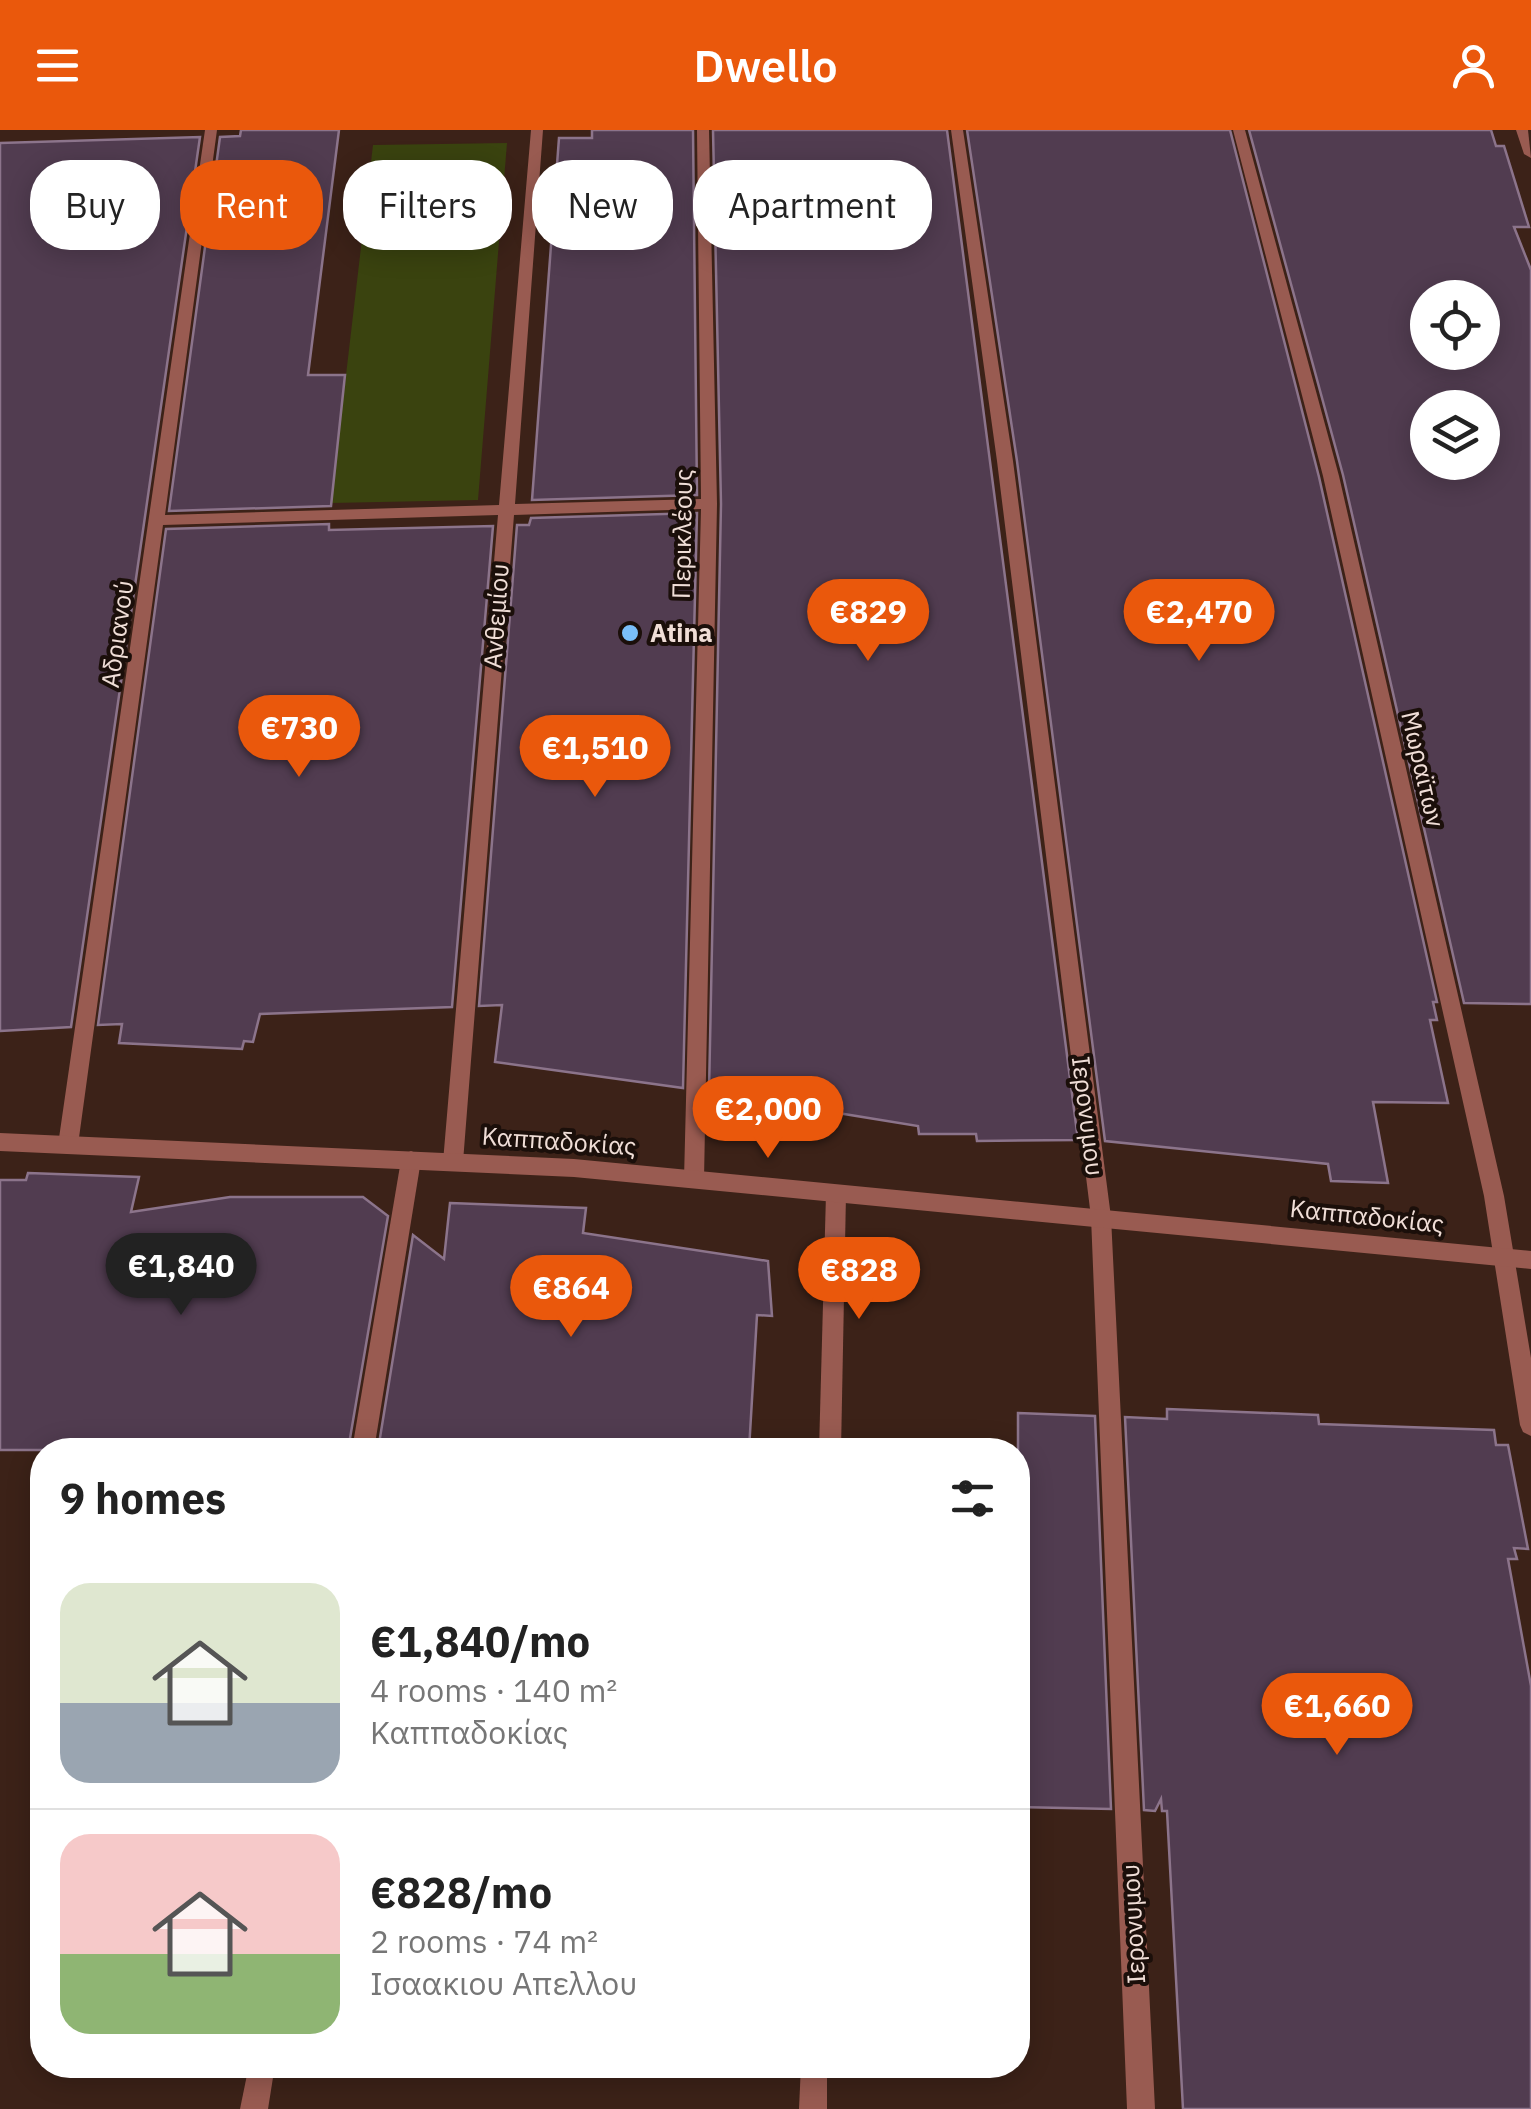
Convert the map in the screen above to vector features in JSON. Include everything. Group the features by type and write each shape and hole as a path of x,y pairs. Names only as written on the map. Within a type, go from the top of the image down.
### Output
{"street":[{"name":"Αδριανού","path":"68,1144 211,130"},
{"name":"Ανθεμίου","path":"453,1162 477,919 503,510 537,130"},
{"name":"Περικλέους","path":"694,1179 709,504 702,130"},
{"name":"Ιερονυμου","path":"957,130 1005,461 1102,1217 1141,2109"},
{"name":"Μωραϊτων","path":"1239,130 1331,476 1494,1196 1531,1425"},
{"path":"1522,130 1531,154"},
{"path":"159,520 709,504"},
{"name":"Καππαδοκίας","path":"0,1142 453,1162 694,1179 1531,1260"},
{"path":"365,1438 411,1160"},
{"path":"830,1438 836,1194"},
{"path":"254,2109 260,2078"},
{"path":"813,2109 814,2078"}],"green space":[{"path":"507,143 506,160 371,160 373,145"},
{"path":"361,250 498,250 478,500 331,503"}],"building":[{"path":"241,130 339,130 308,375 345,375 331,506 169,511 205,250 323,250 323,160 217,160 220,137 240,136"},
{"path":"592,130 693,130 697,495 532,500 551,250 673,250 673,160 557,160 559,138 592,138"},
{"path":"713,130 947,130 1078,1140 977,1141 976,1134 919,1134 918,1126 709,1092 721,504 716,250 932,250 932,160 714,160"},
{"path":"967,130 1230,130 1319,477 1437,1002 1433,1002 1437,1020 1430,1020 1448,1103 1373,1102 1388,1183 1331,1181 1328,1164 1105,1141 1017,461"},
{"path":"1249,130 1491,130 1496,146 1504,146 1529,227 1514,227 1531,270 1531,1004 1464,1003 1343,475"},
{"path":"200,137 197,160 180,160 180,250 184,250 71,1027 0,1031 0,143"},
{"path":"697,513 683,1088 495,1062 502,1005 479,1006 517,525 529,525 531,518"},
{"path":"329,524 329,530 493,526 452,1007 260,1014 253,1042 244,1041 242,1049 119,1043 122,1024 98,1025 166,529"},
{"path":"28,1173 139,1177 131,1212 230,1197 363,1197 388,1216 350,1438 30,1438 30,1450 0,1450 0,1180 26,1180"},
{"path":"450,1203 586,1208 583,1233 768,1261 772,1316 757,1315 750,1438 380,1438 413,1235 444,1259"},
{"path":"1167,1409 1318,1415 1319,1424 1494,1430 1496,1445 1508,1445 1528,1549 1514,1548 1517,1559 1508,1559 1531,1686 1531,2109 1183,2109 1167,1811 1162,1811 1161,1799 1155,1811 1144,1810 1125,1417 1167,1419"},
{"path":"1018,1413 1095,1416 1111,1809 1030,1807 1030,1438 1018,1438"}],"place":[{"name":"Atina","path":"630,633"}]}
